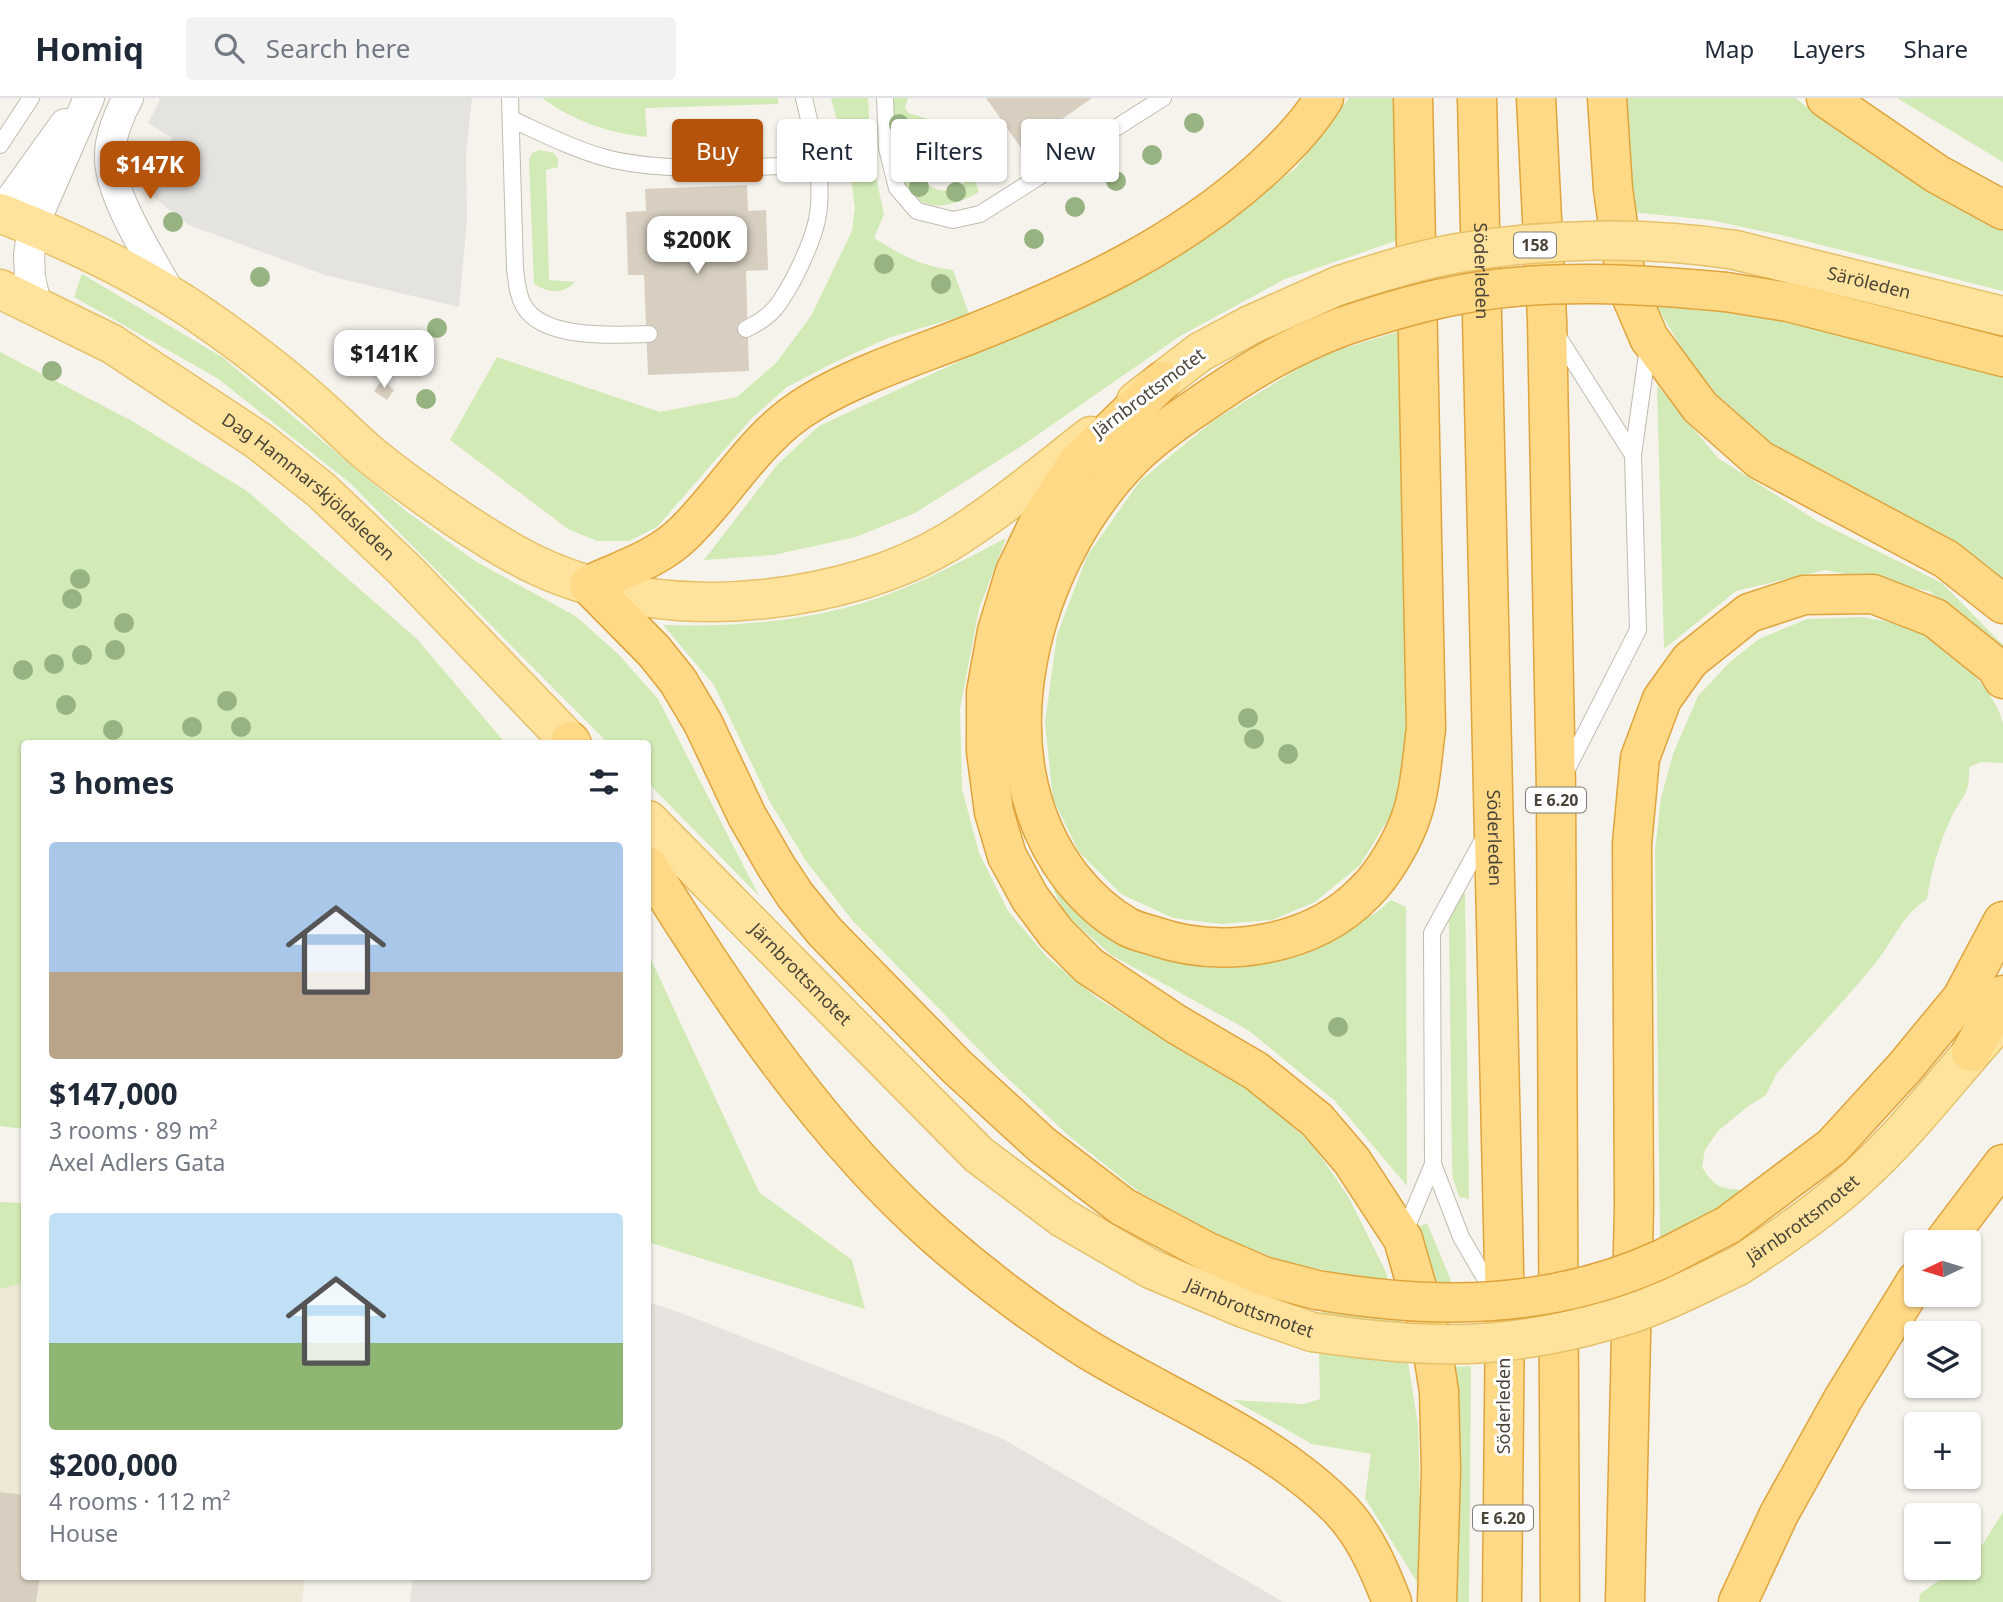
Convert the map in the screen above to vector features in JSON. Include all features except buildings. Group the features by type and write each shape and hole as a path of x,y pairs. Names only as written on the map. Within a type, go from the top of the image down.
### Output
{"highway":[{"path":"1324,98 1282,151 1199,221 1077,290 891,365 809,404 755,448 685,533 664,550 589,585 654,651 678,681 703,723 747,816 776,866 825,932 957,1068 1042,1145 1123,1207 1208,1252 1263,1276 1317,1290 1373,1299 1434,1304 1497,1302 1545,1296 1597,1283 1660,1260 1728,1225 1832,1147 1905,1067 1962,998 2003,921"},
{"path":"1413,98 1426,729 1412,815 1390,860 1365,892 1334,917 1300,934 1249,946 1213,949 1170,942 1128,928 1102,910 1072,878 1055,853 1038,816 1026,779 1021,729 1024,682 1032,641 1052,580 1073,539 1101,495 1133,457 1169,426 1246,373 1272,357 1344,326 1427,302 1466,293 1542,286 1647,284 1726,292 1788,302 2003,357"},
{"name":"Söderleden","path":"1477,98 1505,1312 1502,1591"},
{"name":"E 6.20","path":"1536,98 1547,320 1556,791 1560,1590"},
{"path":"1607,98 1613,189 1623,260 1632,296 1649,338 1700,407 1760,460 1946,559 2003,604"},
{"path":"1826,98 1937,174 2003,210"},
{"path":"1161,381 1077,463 1040,520 1014,572 998,631 986,692 986,751 993,812 1007,856 1030,898 1056,933 1089,965 1176,1024 1256,1071 1317,1120 1352,1161 1402,1239 1429,1329 1439,1391 1441,1471 1437,1602"},
{"path":"1625,1602 1634,1206 1632,844 1640,758 1662,699 1690,660 1749,613 1804,595 1873,594 1935,618 1996,667 2003,679"},
{"path":"651,871 682,921 789,1075 857,1157 935,1236 1010,1297 1087,1349 1263,1449 1299,1474 1338,1506 1379,1568 1392,1602"},
{"path":"1971,1052 2003,995"},
{"path":"1953,1230 2003,1164"},
{"path":"1738,1602 1779,1514 1843,1399 1904,1300"}],"main road":[{"path":"11,217 78,246 173,299 249,351 313,402 368,453 430,500 484,536 538,566 589,585"},
{"name":"Järnbrottsmotet","path":"589,585 657,599 706,603 742,601 792,596 839,586 900,565 948,542 988,516 1200,352 1245,327 1340,285 1400,266 1459,253 1600,241 1698,244 1735,250"},
{"name":"Säröleden","path":"1735,250 2003,316"},
{"name":"Dag Hammarskjöldsleden","path":"0,289 112,344 259,441 321,490 405,570 568,740"},
{"name":"Järnbrottsmotet","path":"651,823 979,1155 1063,1218 1151,1269 1246,1309 1312,1332 1437,1345 1501,1341 1546,1335 1611,1320 1674,1297 1738,1266 1786,1236 1858,1177 1899,1136 1971,1052"},
{"path":"1971,1052 2003,1018"}],"street":[{"path":"36,305 29,255 11,217 86,98"},
{"path":"128,98 114,133 110,153 111,172 136,230 173,299"}],"lane":[{"path":"0,145 31,98"},
{"path":"510,98 515,269 518,292 525,309 551,327 599,335 649,334"},
{"path":"804,98 808,119"},
{"path":"885,98 887,148 897,188 917,211 953,220 980,214 1163,98"},
{"path":"511,118 577,149 608,159 676,167 777,166"},
{"path":"746,329 769,316 779,305 808,249 817,219 818,182"},
{"path":"1547,320 1633,455"},
{"path":"1556,791 1638,630 1633,455 1649,338"},
{"path":"1493,822 1432,933 1433,1164 1461,1237 1505,1312"},
{"path":"1402,1239 1433,1164"}],"shaded area":[{"path":"158,98 472,98 466,153 467,220 459,307 325,275 189,225 151,195 172,138 148,123 160,100"},
{"path":"21,1284 21,1580 305,1580 302,1602 0,1602 0,1289"},
{"path":"651,1303 1003,1439 1283,1602 410,1602 413,1580 651,1580"}],"green space":[{"path":"542,98 778,98 778,104 645,108 647,137 592,125"},
{"path":"831,98 868,98 869,119 837,119"},
{"path":"888,98 908,98 905,108 909,113 927,119 891,119 891,138"},
{"path":"1349,98 1400,98 1404,238 1285,279 1180,336 1020,447 915,513 856,537 773,555 704,560 777,465 819,426 1129,283 1231,217 1296,168"},
{"path":"1620,98 1795,98 1856,143 2003,231 2003,291 1790,237 1710,220 1621,211"},
{"path":"1897,98 2003,98 2003,162"},
{"path":"540,150 554,153 558,159 558,167 546,170 549,280 575,282 560,291 550,291 534,284 529,160 532,153"},
{"path":"852,182 877,182 884,214 874,238 912,259 953,270 969,314 888,338 787,387 752,418 657,527 629,541 597,541 568,529 450,440 497,357 660,412 737,397 776,363 811,316 852,231 855,208"},
{"path":"902,182 926,182 934,188 949,190 965,182 975,182 979,192 950,204 931,205 922,202"},
{"path":"82,274 222,357 406,511 475,561 577,617 619,655 658,699 759,896 651,786 651,740 605,740 350,483 217,378 74,297"},
{"path":"1651,296 1754,310 2003,373 2003,582 1762,440 1702,383"},
{"path":"1403,330 1409,772 1389,818 1360,865 1315,902 1272,920 1221,924 1173,918 1121,894 1079,852 1053,799 1045,723 1057,635 1087,556 1140,481 1213,421 1319,356"},
{"path":"0,352 132,421 247,491 417,639 503,740 21,740 21,1129 0,1126"},
{"path":"1657,385 1718,458 1817,521 1942,583 2003,645 2003,650 1929,591 1825,570 1736,591 1664,649"},
{"path":"1006,538 979,609 960,709 962,789 979,853 1008,911 1047,957 1097,998 1261,1098 1312,1144 1348,1196 1385,1270 1402,1324 1418,1425 1422,1590 1365,1498 1371,1454 1312,1444 1233,1400 1304,1404 1320,1399 1319,1355 1325,1270 1285,1263 1217,1234 1139,1192 1069,1136 999,1070 853,921 806,861 770,802 714,685 663,625 767,622 844,608 939,573"},
{"path":"1862,617 1900,624 1919,632 1965,666 1990,695 1998,710 2003,724 2003,763 1981,762 1969,767 1967,790 1943,838 1927,899 1911,912 1877,961 1777,1073 1766,1095 1718,1131 1705,1150 1702,1167 1711,1180 1726,1188 1747,1190 1695,1225 1660,1240 1655,850 1661,798 1673,754 1698,696 1730,662 1759,639 1807,619"},
{"path":"1045,871 1083,919 1154,954 1227,968 1300,956 1377,912 1391,900 1406,907 1407,1186 1335,1101 1248,1030 1111,955 1065,914"},
{"path":"1461,893 1465,893 1469,1199 1459,1197 1452,1166 1449,922 1450,913"},
{"path":"651,959 759,1192 852,1260 865,1309 651,1243"},
{"path":"0,1202 21,1203 21,1284 0,1289"},
{"path":"1427,1223 1452,1283 1427,1284 1415,1228"},
{"path":"1471,1366 1469,1602 1452,1602 1451,1367"},
{"path":"2003,1512 2003,1602 1919,1602 1920,1594 1939,1580 1981,1580 1983,1544"}]}
